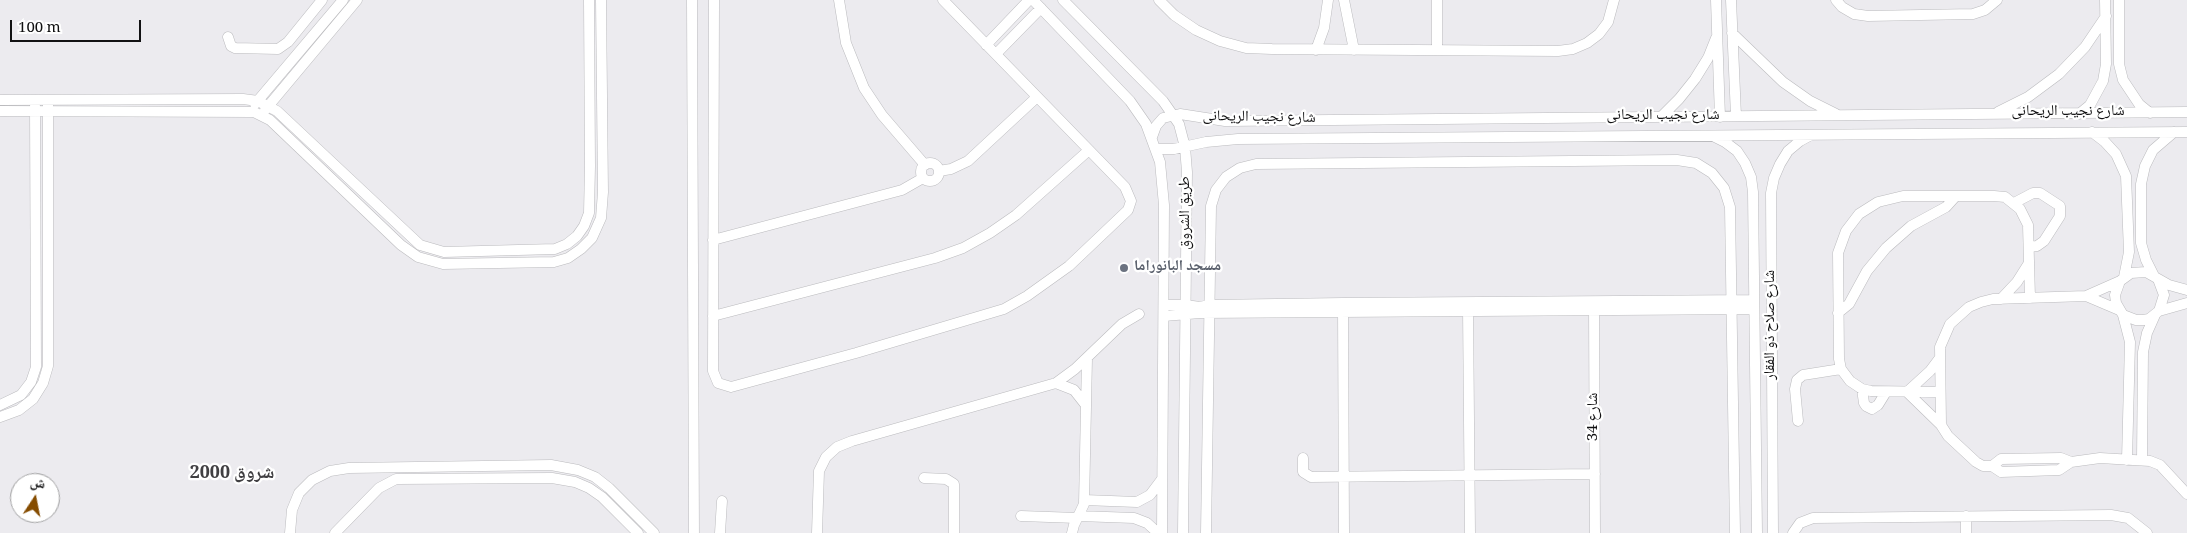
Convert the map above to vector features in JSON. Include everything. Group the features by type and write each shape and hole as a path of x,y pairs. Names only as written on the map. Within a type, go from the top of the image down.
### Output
{"street":[{"path":"228,37 230,44 235,48 274,49 285,45 322,0"},
{"path":"262,115 357,0"},
{"path":"0,100 243,99 258,101 269,105 281,114 420,245 444,252 548,250 561,247 572,241 584,226 588,214 588,0"},
{"path":"0,111 250,111 270,120 401,245 418,257 443,264 554,262 568,258 581,250 592,238 601,218 603,192 601,0"},
{"path":"692,0 694,533"},
{"path":"714,0 714,375 718,383 731,387 856,353 1004,309 1027,296 1069,266 1128,210 1131,201 1128,191 943,0"},
{"path":"839,0 846,43 864,88 886,120 924,165"},
{"path":"986,44 1031,0"},
{"name":"طريق الشروق","path":"1031,0 1041,8 1130,101 1152,136 1157,149 1164,187 1160,533"},
{"name":"طريق الشروق","path":"1063,0 1152,88 1173,114 1181,130 1185,146 1187,172 1183,533"},
{"path":"1159,0 1174,16 1196,30 1220,41 1246,48 1558,51 1573,49 1587,43 1598,34 1608,22 1614,0"},
{"path":"1316,50 1324,28 1328,0"},
{"path":"1344,0 1354,50"},
{"path":"1437,0 1437,50"},
{"path":"1716,0 1720,116"},
{"path":"1731,0 1736,116"},
{"path":"1836,0 1842,7 1854,14 1868,16 1973,14 1985,10 1997,0"},
{"path":"2079,114 2098,94 2103,82 2106,64 2105,0"},
{"path":"2119,0 2119,64 2130,92 2139,104 2150,113"},
{"path":"250,111 339,2 349,10"},
{"path":"996,54 1041,8"},
{"path":"1995,114 2028,97 2059,74 2084,47 2106,16"},
{"path":"298,29 309,40"},
{"path":"1732,33 1783,82 1810,101 1839,116"},
{"path":"1661,117 1695,79 1708,58 1717,34"},
{"path":"589,63 601,63"},
{"path":"2106,64 2119,64"},
{"path":"938,171 951,170 968,161 1037,97"},
{"path":"135,99 135,111"},
{"path":"0,406 21,395 31,382 36,367 35,100"},
{"path":"0,417 19,410 33,398 43,383 48,366 48,100"},
{"name":"شارع نجيب الريحانى","path":"1173,114 1215,121 1258,121 2187,112"},
{"path":"1152,136 1159,122 1173,114"},
{"path":"1892,115 1893,133"},
{"path":"1398,120 1399,138"},
{"path":"1258,121 1260,139"},
{"path":"2092,132 2116,154 2126,176 2129,252 2122,279 2115,295 2130,342 2127,460"},
{"path":"2142,460 2143,352 2147,333 2164,295 2146,260 2141,243 2141,184 2145,166 2154,150 2174,132"},
{"name":"شارع نجيب الريحانى","path":"1157,149 1222,140 1260,139 2187,132"},
{"name":"شارع صلاح ذو الفقار","path":"1773,533 1772,193 1774,178 1788,151 1800,141 1813,134"},
{"name":"شارع صلاح ذو الفقار","path":"1712,136 1725,142 1737,152 1746,163 1752,184 1757,533"},
{"path":"713,316 935,258 963,248 1012,218 1089,150"},
{"path":"1206,533 1211,214 1213,198 1226,177 1248,166 1677,160 1696,163 1712,173 1724,188 1730,207 1735,533"},
{"path":"923,178 921,171 924,165 932,163 938,171"},
{"path":"713,240 902,190 923,178 934,180 938,171"},
{"path":"2014,203 2033,194 2040,193 2060,206 2060,216 2044,241 2037,246 2028,247"},
{"path":"1940,392 1886,392 1862,389 1850,382 1841,369 1839,359 1838,253 1846,231 1859,214 1878,202 1903,196 1994,196 2005,198 2014,203 2025,216 2028,225 2030,298"},
{"path":"1838,313 1848,304 1866,271 1886,248 1911,226 1946,207 1956,196"},
{"path":"1753,227 1772,226"},
{"path":"2001,299 2017,282 2029,262"},
{"path":"1941,425 1939,360 1944,335 1959,314 1981,302 2001,299 2086,296 2139,271 2187,290"},
{"path":"2086,296 2136,320 2143,320 2187,303"},
{"path":"1164,305 1185,304 1210,310"},
{"path":"1164,316 1186,316 1210,310 1754,305"},
{"name":"شارع 34","path":"1594,306 1595,533"},
{"path":"1468,307 1470,533"},
{"path":"1343,308 1344,533"},
{"path":"818,533 819,471 826,458 837,447 844,443 1056,383 1087,358 1122,324 1139,314"},
{"path":"1072,533 1084,500 1087,358"},
{"path":"1907,392 1930,372 1939,360"},
{"path":"1798,421 1796,380 1804,375 1841,369"},
{"path":"1056,383 1074,390 1085,404"},
{"path":"1862,389 1864,403 1872,409 1878,405 1886,392"},
{"path":"1756,391 1773,391"},
{"path":"1907,392 1941,425 1948,436 1976,462 1983,466 1992,466 2002,472 2014,472 2059,470 2071,462 2100,458 2142,460 2160,465 2187,494"},
{"path":"1303,458 1303,472 1306,476 1344,478 1595,474"},
{"path":"1992,466 1998,460 2030,458 2061,458 2071,462"},
{"path":"2030,458 2030,471"},
{"path":"2013,459 2014,472"},
{"path":"290,533 292,510 299,493 304,486 320,475 349,468 551,465 578,470 602,482 654,533"},
{"path":"419,467 419,478"},
{"path":"335,533 384,484 396,479 419,478 552,478 568,480 589,488 602,497 638,533"},
{"path":"924,478 946,479 954,484 954,533"},
{"path":"1084,500 1137,502 1150,496 1162,478"},
{"path":"720,533 722,501"},
{"path":"1022,516 1134,518 1148,523 1160,533"},
{"path":"1966,516 1966,533"},
{"path":"1793,533 1800,523 1813,518 1966,516 2120,516 2135,522 2147,533"}],"place":[{"name":"مسجد البانوراما","path":"1124,268"}],"district":[{"name":"شروق 2000","path":"232,476"}]}
